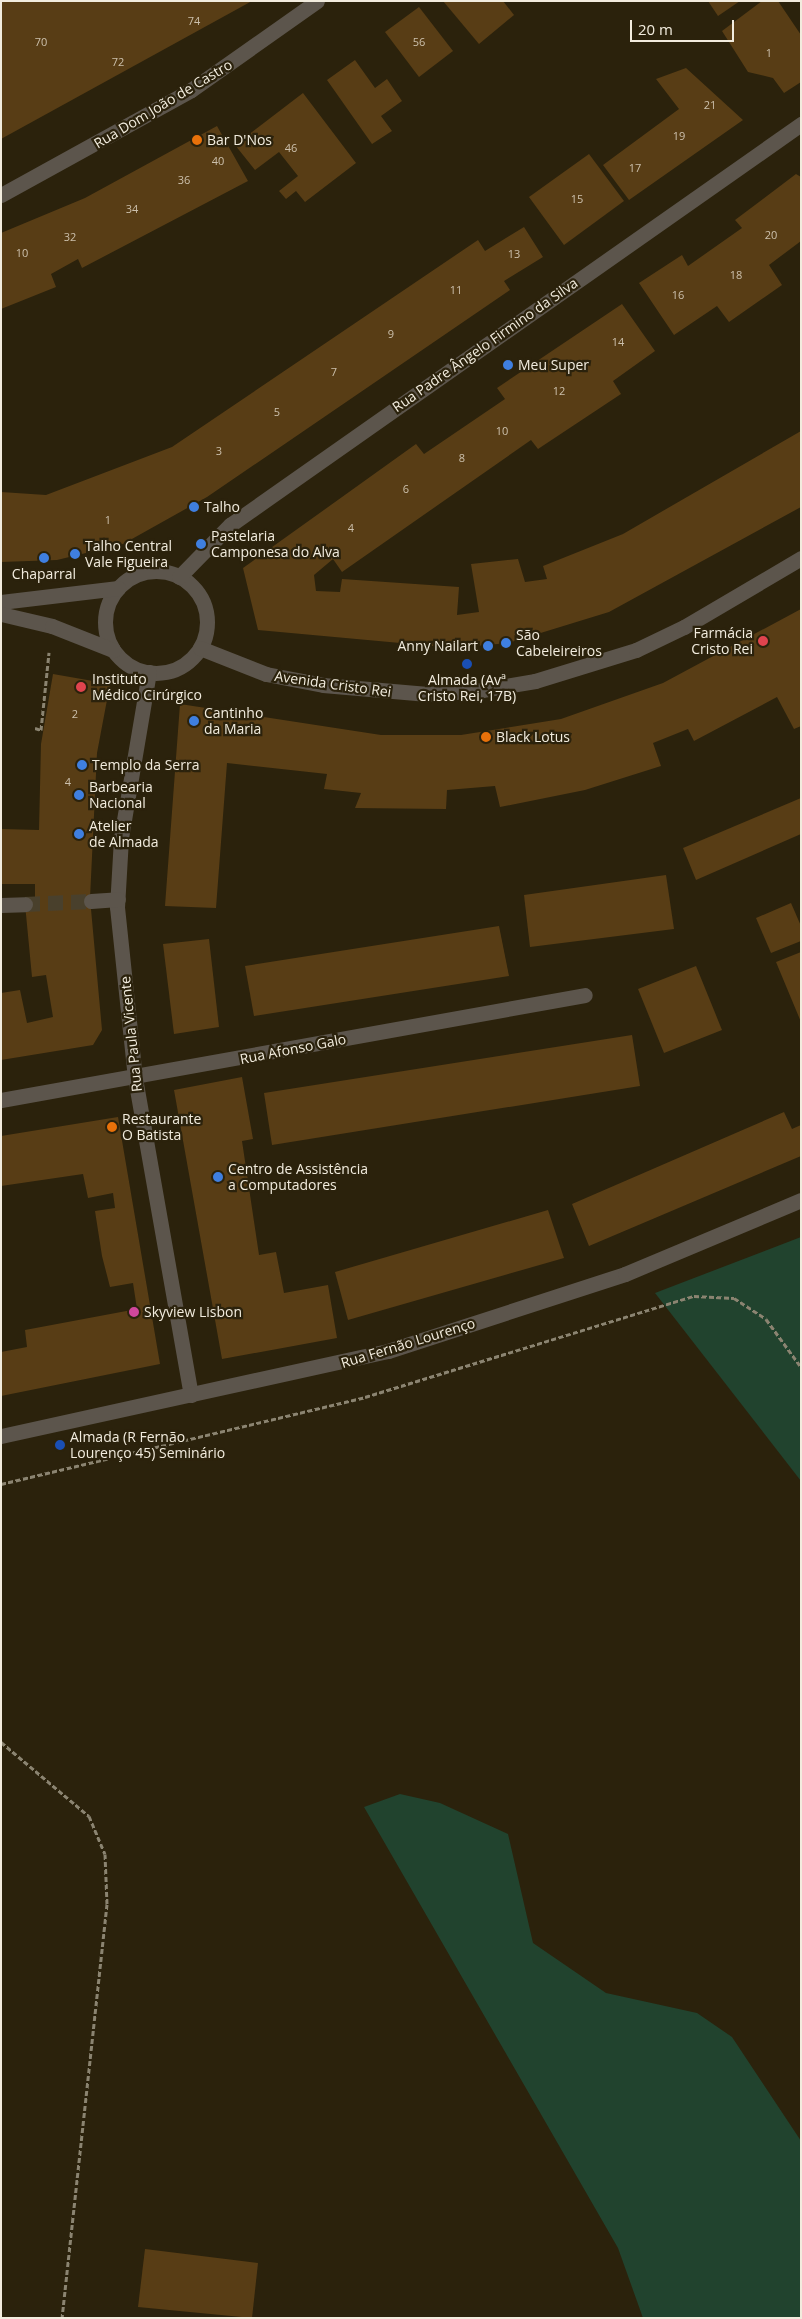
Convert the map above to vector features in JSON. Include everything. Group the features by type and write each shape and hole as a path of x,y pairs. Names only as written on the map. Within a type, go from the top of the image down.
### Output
{"street":[{"name":"Rua Dom João de Castro","path":"1,195 191,90 317,1"},
{"name":"Rua Padre Ângelo Firmino da Silva","path":"179,577 230,525 801,124"},
{"name":"Avenida Cristo Rei","path":"200,648 266,674 323,685 428,694 482,690 535,682 636,650 684,627 801,558"},
{"path":"1,602 118,588 147,572 179,577 197,593 207,616 200,648 174,670 149,672 125,663 113,650 52,626 1,614"},
{"path":"113,650 104,618 118,588"},
{"name":"Rua Paula Vicente","path":"149,672 121,838 118,900 135,1078 191,1395"},
{"path":"91,900 118,900"},
{"path":"1,905 25,904"},
{"name":"Rua Afonso Galo","path":"1,1100 135,1078 585,995"},
{"name":"Rua Fernão Lourenço","path":"1,1436 397,1348 625,1274 801,1200"}],"path":[{"path":"35,728 41,730 52,626"},
{"path":"1,1484 365,1397 694,1296 734,1298 766,1319 801,1367"},
{"path":"1,1742 89,1816 105,1854 107,1904 62,2317"}],"green space":[{"path":"801,1237 801,1481 655,1293"},
{"path":"400,1794 440,1803 508,1834 533,1943 606,1993 697,2013 732,2037 801,2141 801,2318 643,2318 618,2248 364,1807"}],"building":[{"path":"1,1 252,1 1,139"},
{"path":"443,1 503,1 514,15 479,44"},
{"path":"708,1 740,1 718,16"},
{"path":"762,1 778,1 801,35 801,82 784,93 773,78 748,72 722,31"},
{"path":"419,7 453,51 419,77 385,32"},
{"path":"355,60 375,88 387,79 402,101 381,116 392,131 372,144 327,80"},
{"path":"686,68 743,120 629,200 603,165 679,109 656,79"},
{"path":"303,93 356,163 305,202 296,191 286,199 279,191 298,176 279,152 255,170 235,145"},
{"path":"217,126 248,181 82,268 78,259 51,274 56,287 1,309 1,233 85,198"},
{"path":"589,154 624,201 564,245 529,197"},
{"path":"796,174 801,177 801,241 769,265 782,285 729,322 717,306 674,335 639,283 682,255 688,266 742,228 735,220"},
{"path":"524,227 543,257 504,281 510,290 207,497 123,544 57,560 1,562 1,492 46,495 172,447 478,240 485,251"},
{"path":"622,304 655,351 613,381 621,394 538,449 531,440 342,572 333,559 314,575 316,591 340,592 342,579 459,587 457,615 479,612 471,564 518,559 525,582 547,579 543,566 623,534 801,431 801,507 609,612 508,643 455,648 258,630 243,568 416,444 424,454 505,399 497,388"},
{"path":"801,609 801,726 794,729 777,697 694,741 688,729 653,743 661,766 585,790 500,807 495,786 447,790 446,809 355,808 361,793 324,789 327,774 227,763 216,908 165,906 180,704 381,735 461,735 561,719 663,683"},
{"path":"53,674 110,684 97,753 90,898 102,1030 93,1045 1,1060 1,993 20,990 27,1023 53,1017 46,975 32,977 25,904 35,903 35,884 1,884 1,829 39,830 41,744"},
{"path":"801,798 801,834 696,880 683,848"},
{"path":"666,875 674,929 530,947 524,895"},
{"path":"791,903 801,926 801,941 771,953 756,918"},
{"path":"499,926 509,976 254,1016 245,966"},
{"path":"209,939 219,1027 174,1034 163,944"},
{"path":"801,952 801,1022 776,962"},
{"path":"696,966 722,1030 664,1053 638,989"},
{"path":"632,1035 640,1086 272,1145 264,1093"},
{"path":"242,1077 253,1139 242,1141 259,1255 276,1252 284,1293 328,1285 337,1338 222,1359 174,1090"},
{"path":"784,1112 792,1129 801,1125 801,1156 589,1246 572,1204"},
{"path":"118,1117 160,1364 1,1396 1,1352 27,1347 25,1330 137,1309 133,1283 110,1287 102,1256 95,1211 115,1208 113,1193 88,1198 83,1174 1,1186 1,1136"},
{"path":"548,1210 564,1258 348,1320 335,1272"},
{"path":"145,2249 258,2263 252,2318 138,2307"}],"tunnel":[{"path":"25,904 91,901"}],"place":[{"name":"Bar D'Nos","path":"197,140"},
{"name":"Meu Super","path":"508,365"},
{"name":"Talho","path":"194,507"},
{"name":"Pastelaria Camponesa do Alva","path":"201,544"},
{"name":"Talho Central Vale Figueira","path":"75,554"},
{"name":"Chaparral","path":"44,558"},
{"name":"Farmácia Cristo Rei","path":"763,641"},
{"name":"São Cabeleireiros","path":"506,643"},
{"name":"Anny Nailart","path":"488,646"},
{"name":"Almada (Avª Cristo Rei, 17B)","path":"467,664"},
{"name":"Instituto Médico Cirúrgico","path":"81,687"},
{"name":"Cantinho da Maria","path":"194,721"},
{"name":"Black Lotus","path":"486,737"},
{"name":"Templo da Serra","path":"82,765"},
{"name":"Barbearia Nacional","path":"79,795"},
{"name":"Atelier de Almada","path":"79,834"},
{"name":"Restaurante O Batista","path":"112,1127"},
{"name":"Centro de Assistência a Computadores","path":"218,1177"},
{"name":"Skyview Lisbon","path":"134,1312"},
{"name":"Almada (R Fernão Lourenço 45) Seminário","path":"60,1445"}]}
